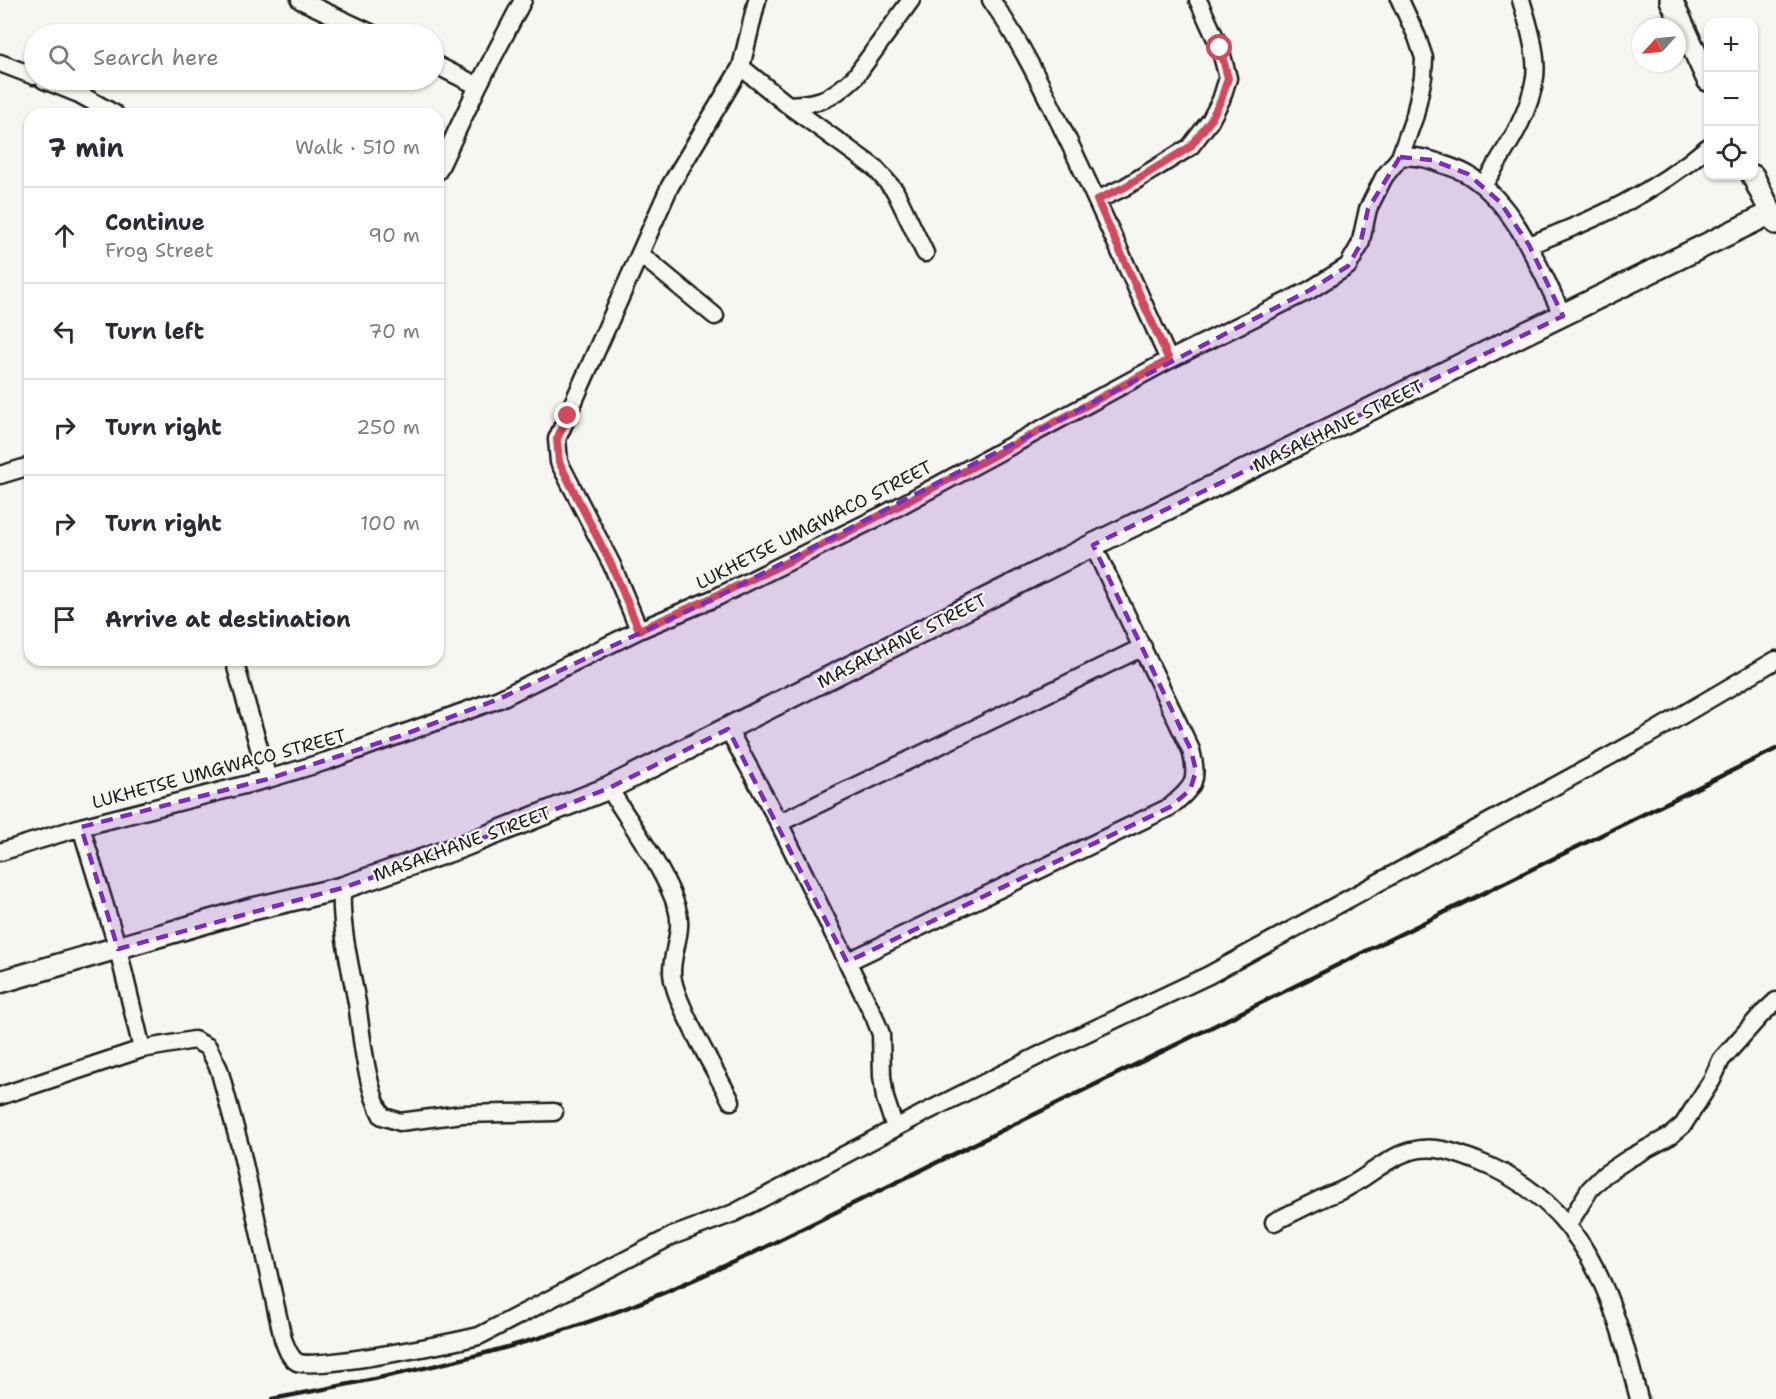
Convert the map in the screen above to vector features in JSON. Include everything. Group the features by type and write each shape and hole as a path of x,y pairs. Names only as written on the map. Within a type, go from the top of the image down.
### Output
{"street":[{"path":"300,0 352,24"},
{"path":"444,158 478,86 523,0"},
{"path":"639,630 612,566 559,462 557,439 670,186 741,67 757,0"},
{"path":"788,105 814,104 829,98 844,87 855,77 911,0"},
{"path":"991,0 1011,27 1097,200 1169,360"},
{"path":"1097,200 1125,187 1190,147 1210,121 1221,100 1228,78 1220,48 1198,0"},
{"name":"LUKHETSE UMGWACO STREET","path":"0,852 81,827 268,779 400,736 499,699 639,630 717,597 883,515 1169,360 1310,290 1348,266 1360,245 1368,209 1384,177 1400,157 1415,115 1423,77 1424,58 1418,37 1400,0"},
{"path":"1483,186 1523,120 1535,76 1531,33 1521,0"},
{"path":"1671,0 1704,72"},
{"path":"0,63 24,72"},
{"path":"741,67 788,105 875,168 895,191 924,253"},
{"path":"444,69 478,86"},
{"path":"69,90 104,108"},
{"path":"1529,245 1576,227 1656,187 1704,150"},
{"path":"1400,157 1411,155 1432,160 1468,174 1500,202 1529,245 1563,316"},
{"path":"1755,180 1773,218"},
{"name":"MASAKHANE STREET","path":"0,982 248,910 342,888 460,847 609,788 1093,545 1563,316 1773,218"},
{"path":"640,254 715,316"},
{"path":"0,475 24,468"},
{"path":"847,962 1170,807 1190,790 1196,771 1191,750 1093,545"},
{"path":"778,823 1143,647"},
{"path":"0,1096 142,1048 194,1040 208,1047 219,1069 241,1150 283,1339 288,1352 298,1362 307,1364 396,1353 479,1336 672,1236 734,1213 1046,1052 1209,975 1643,738 1776,660"},
{"path":"236,666 268,779"},
{"path":"728,729 778,823 881,1034 885,1098 895,1128"},
{"path":"609,788 656,864 677,908 680,924 672,973 678,997 731,1101"},
{"path":"81,827 118,949 142,1048"},
{"path":"342,888 341,909 344,932 373,1101 382,1116 400,1122 462,1114 554,1112"},
{"path":"1568,1225 1590,1189 1604,1174 1670,1136 1683,1125 1712,1080 1721,1060 1776,1001"},
{"path":"1274,1222 1346,1188 1394,1157 1412,1151 1430,1148 1448,1151 1498,1169 1544,1202 1568,1225 1590,1257 1607,1292 1639,1399"}],"highlighted area":[{"path":"1400,157 1432,160 1468,174 1500,202 1529,245 1563,316 1093,545 1191,750 1196,771 1190,790 1170,807 847,962 728,729 609,788 460,847 342,888 118,949 81,827 268,779 400,736 499,699 717,597 1310,290 1348,266 1360,245 1368,209"}],"railway":[{"path":"272,1399 456,1361 501,1349 590,1321 662,1293 747,1256 1776,749"}],"route":[{"path":"568,416 557,439 559,462 612,566 639,630 717,597 883,515 1169,360 1097,200 1125,187 1190,147 1210,121 1221,100 1228,78 1220,48"}]}
